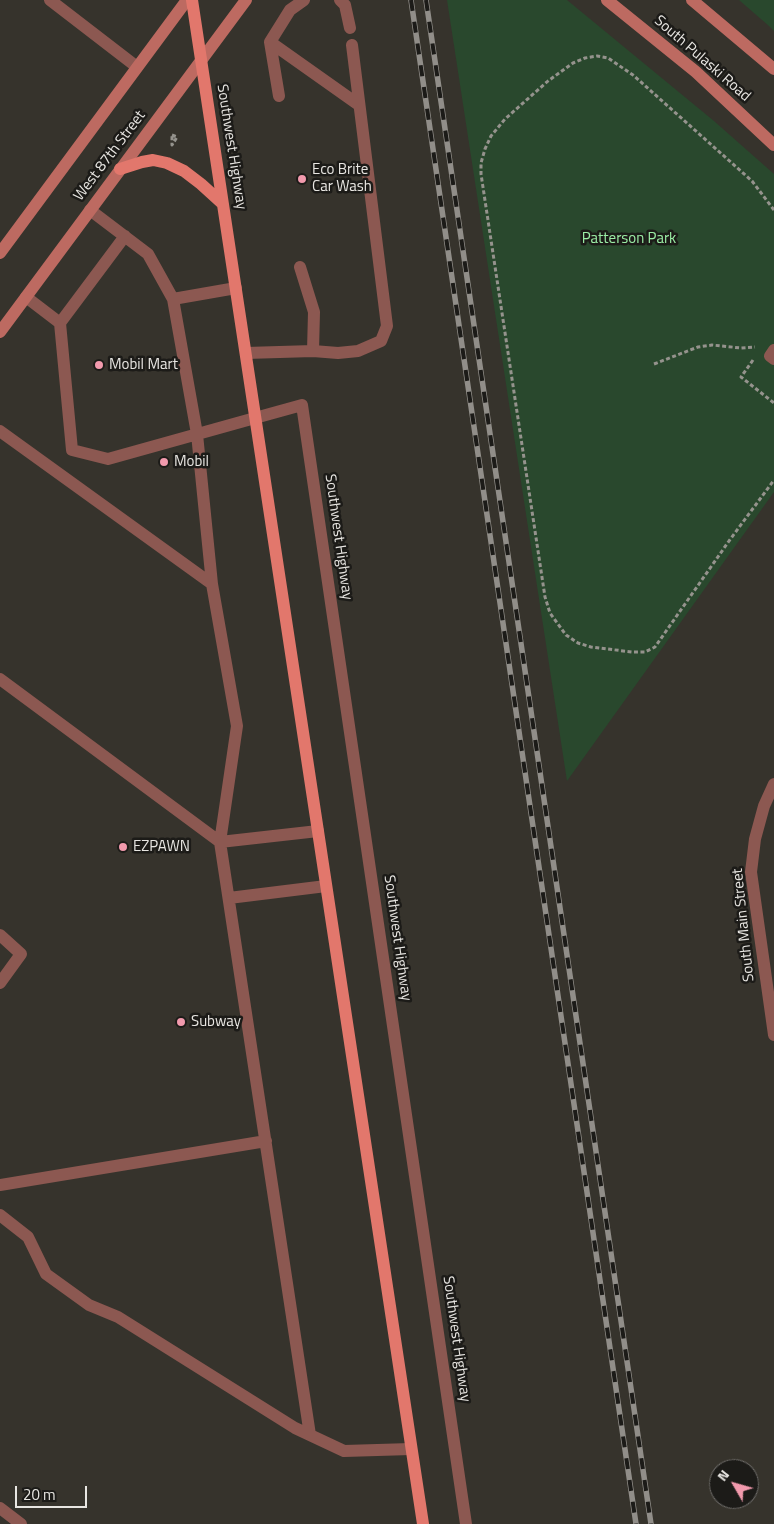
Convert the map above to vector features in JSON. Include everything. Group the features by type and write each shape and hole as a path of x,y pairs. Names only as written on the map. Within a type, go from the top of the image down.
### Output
{"main road":[{"name":"West 87th Street","path":"0,253 187,0"},
{"name":"Southwest Highway","path":"192,0 423,1524"},
{"name":"West 87th Street","path":"0,332 246,0"},
{"name":"South Pulaski Road","path":"607,0 696,72 774,145"},
{"path":"692,0 774,69"},
{"path":"120,169 153,160 167,162 184,171 223,204"}],"street":[{"path":"50,0 137,67"},
{"path":"279,96 270,42 290,10 304,0"},
{"path":"340,0 345,5 350,28"},
{"path":"270,42 359,106"},
{"path":"246,353 313,351 338,353 358,351 381,340 387,326 352,45"},
{"path":"90,210 148,254 173,298 197,434 212,584 237,726 220,842 310,1435"},
{"path":"125,236 60,323 72,450 108,459 255,418"},
{"path":"300,267 314,312 313,351"},
{"path":"173,298 236,288"},
{"path":"26,296 60,323"},
{"path":"768,348 770,356 774,359"},
{"name":"Southwest Highway","path":"255,418 302,405 466,1524"},
{"path":"0,431 212,584"},
{"path":"0,678 220,842 318,831"},
{"name":"South Main Street","path":"774,784 764,806 755,839 751,872 774,1035"},
{"path":"229,898 326,886"},
{"path":"0,935 21,954 0,983"},
{"path":"0,1185 266,1141"},
{"path":"0,1215 28,1237 46,1274 90,1305 118,1317 295,1428 344,1451 411,1449"},
{"path":"0,1508 21,1524"}],"path":[{"path":"774,210 752,181 633,75 608,58 597,56 573,63 548,81 505,119 491,136 481,163 481,174 545,597 550,613 566,635 578,643 591,647 645,652 655,647 774,480"},
{"path":"654,364 698,347 712,345 768,348"}],"green space":[{"name":"Patterson Park","path":"447,0 567,0 714,121 774,174 774,492 567,781"},
{"path":"739,0 774,0 774,31 769,26"}],"railway":[{"path":"411,0 636,1524"},
{"path":"426,0 651,1524"}],"place":[{"name":"Eco Brite Car Wash","path":"302,179"},
{"name":"Mobil Mart","path":"99,365"},
{"name":"Mobil","path":"164,462"},
{"name":"EZPAWN","path":"123,847"},
{"name":"Subway","path":"181,1022"}]}
